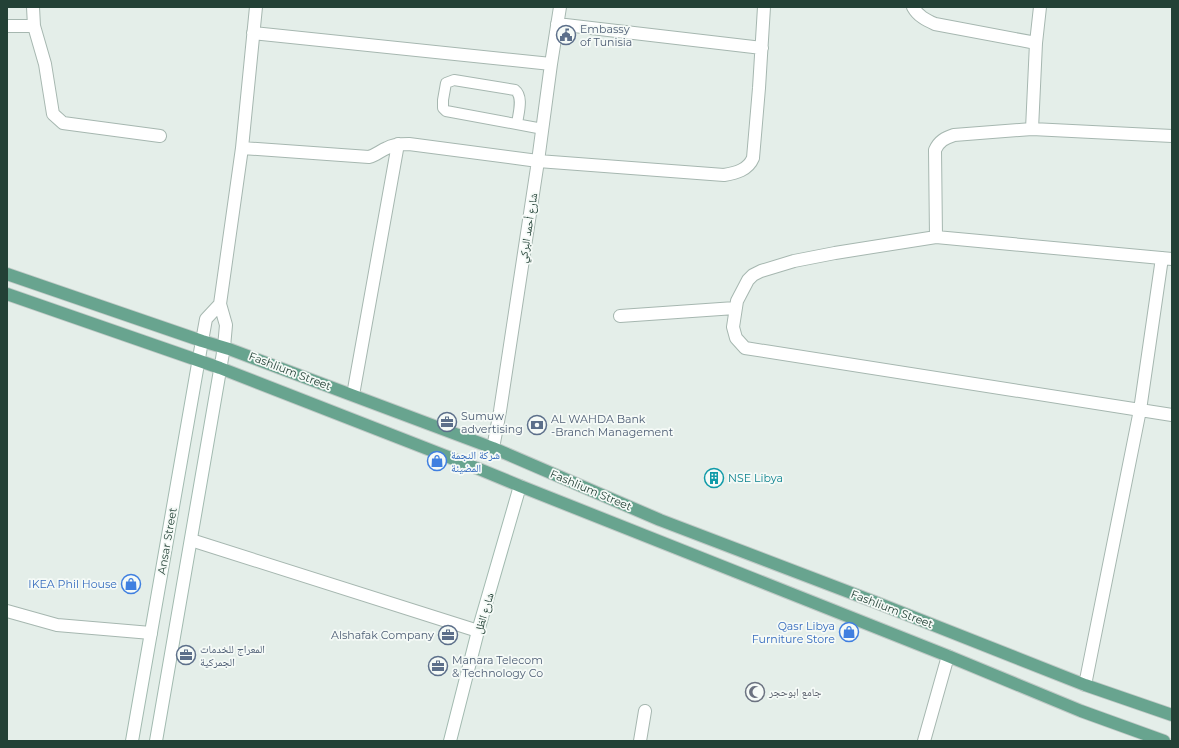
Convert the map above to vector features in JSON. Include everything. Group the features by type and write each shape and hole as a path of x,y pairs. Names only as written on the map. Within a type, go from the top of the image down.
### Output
{"main road":[{"name":"Fashlium Street","path":"7,274 202,341 224,347 353,395 493,448 660,520 890,608 1085,685 1172,715"},
{"name":"Fashlium Street","path":"7,294 220,368 479,469 948,656 1081,711 1164,741"}],"street":[{"path":"33,7 34,26 45,64 53,114 63,123 160,136"},
{"path":"156,741 224,347 226,325 220,304 242,148 256,7"},
{"name":"شارع أحمد البركي","path":"493,448 543,129 560,7"},
{"path":"242,148 369,156 379,154 388,147 398,144 410,144 538,161 724,175 740,171 748,166 753,158 764,7"},
{"path":"913,7 923,19 935,24 1036,43"},
{"path":"1032,129 1036,43 1040,7"},
{"path":"557,24 762,48"},
{"path":"7,26 34,26"},
{"path":"253,33 551,64"},
{"path":"936,237 935,150 938,144 946,138 954,135 1032,129 1172,136"},
{"path":"353,395 398,144"},
{"path":"1085,685 1140,410 1167,259 936,237 794,260 761,271 753,275 748,280 741,292 735,308 733,327 734,334 746,348 1140,410 1172,415"},
{"name":"Ansar Street","path":"132,741 206,319 220,304"},
{"path":"620,316 735,308"},
{"name":"شارع الظل","path":"450,741 478,631 520,486"},
{"path":"191,540 478,631"},
{"path":"7,611 57,625 151,633"},
{"path":"924,741 948,656"},
{"path":"640,741 645,711"}],"lane":[{"path":"517,124 520,99 519,93 515,90 454,80 446,82 443,108 446,111 543,129"}],"place":[{"name":"Embassy of Tunisia","path":"566,35"},
{"name":"Sumuw advertising","path":"447,422"},
{"name":"AL WAHDA Bank -Branch Management","path":"537,425"},
{"name":"شركة النجمة المضيئة","path":"437,461"},
{"name":"NSE Libya","path":"714,478"},
{"name":"IKEA Phil House","path":"131,584"},
{"name":"Qasr Libya Furniture Store","path":"849,632"},
{"name":"Alshafak Company","path":"448,635"},
{"name":"المعراج للخدمات الجمركية","path":"186,655"},
{"name":"Manara Telecom & Technology Co","path":"438,666"},
{"name":"جامع ابوحجر","path":"755,692"}]}
